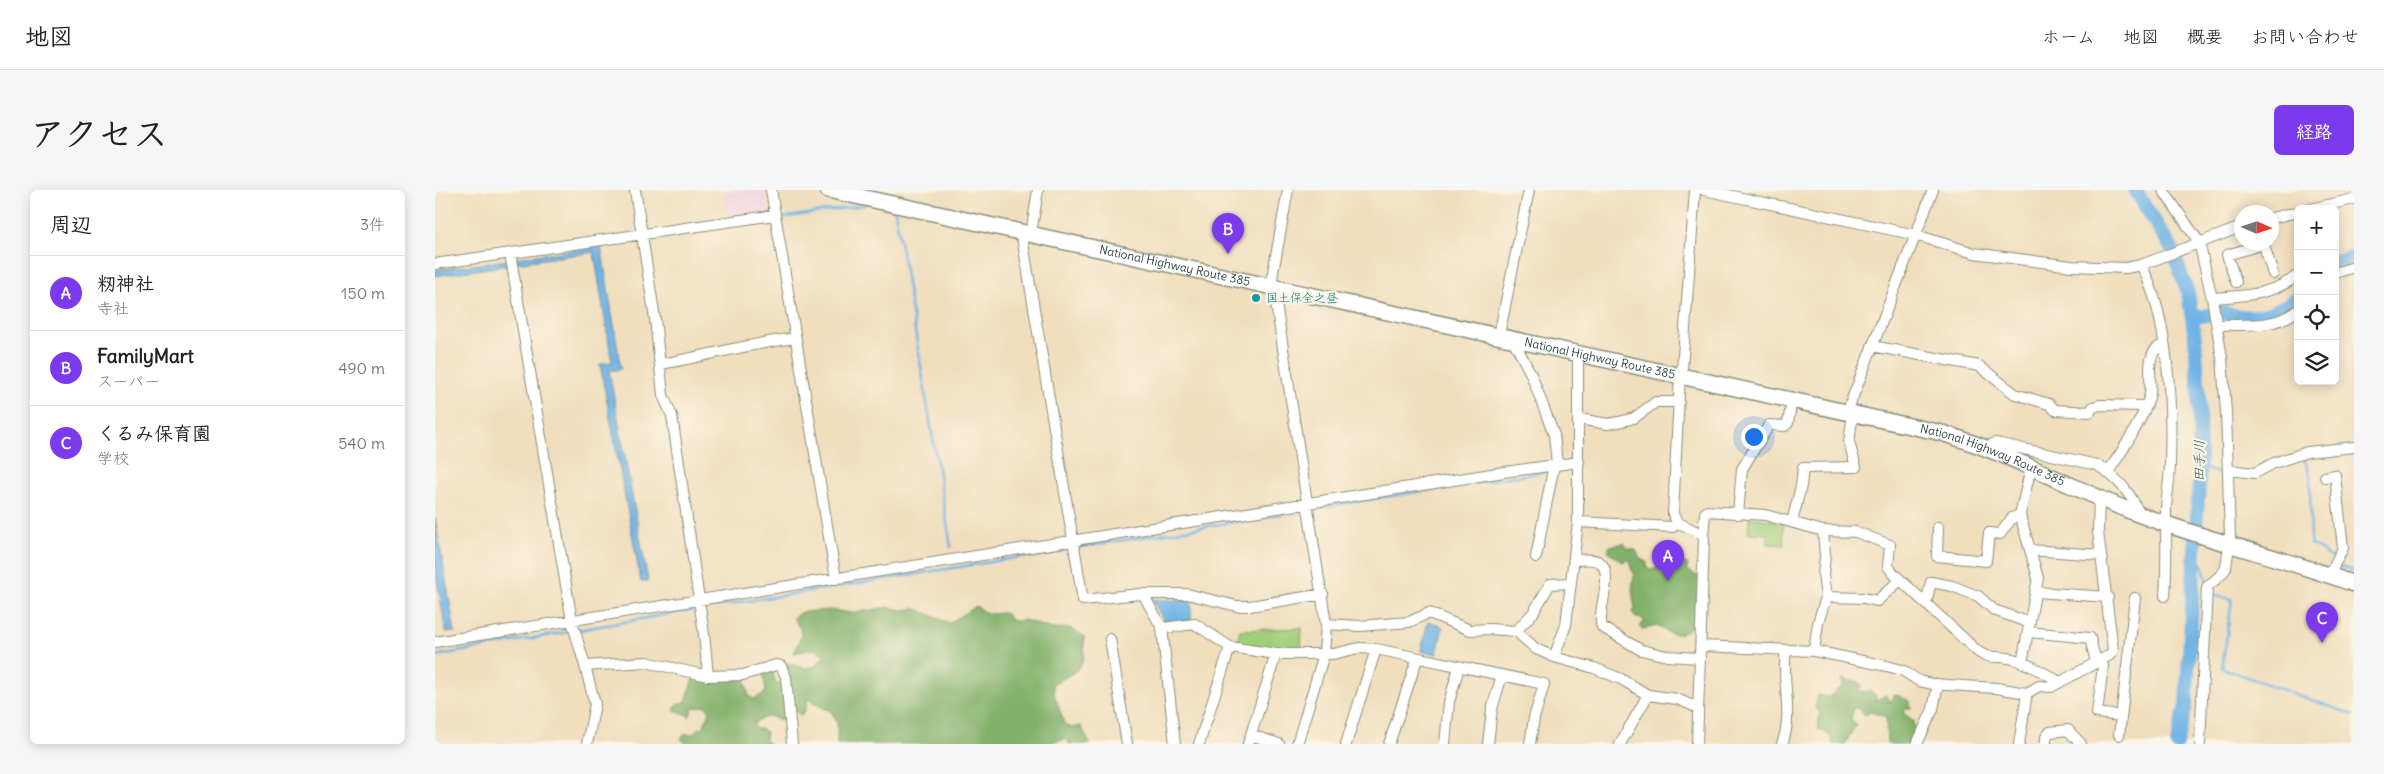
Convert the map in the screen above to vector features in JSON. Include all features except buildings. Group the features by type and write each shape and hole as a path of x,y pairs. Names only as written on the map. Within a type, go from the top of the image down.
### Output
{"highway":[{"name":"National Highway Route 385","path":"829,190 1942,434 1985,448 2166,525 2227,543 2334,566 2354,584"}],"street":[{"path":"635,190 661,364 663,395 672,416 700,601 708,676"},
{"path":"771,190 836,579"},
{"path":"1038,190 1026,232 1072,541 1083,600 1085,602 1143,594 1187,594 1237,606 1250,606 1323,594"},
{"path":"1288,190 1271,278 1309,503 1326,624 1324,654 1297,744"},
{"path":"1529,190 1505,337 1531,374 1554,436 1555,464 1536,558"},
{"path":"1695,190 1682,370 1680,376 1673,514 1677,522 1703,535"},
{"path":"1704,190 1916,234 1974,253 2038,263 2126,268 2143,264 2234,230"},
{"path":"1792,522 1801,486 1803,468 1856,468 1849,442 1850,413 1872,346 1933,190"},
{"path":"2163,190 2197,243 2218,325 2226,412 2228,470 2226,568 2222,574 2207,586 2200,744"},
{"path":"2332,205 2354,199"},
{"path":"2279,216 2294,213"},
{"path":"435,264 775,215"},
{"path":"2236,282 2227,256 2244,250"},
{"path":"2265,250 2273,274"},
{"path":"510,253 572,621 595,704 587,744"},
{"path":"2143,264 2153,294 2163,345 2170,422 2165,596"},
{"path":"2339,272 2354,267"},
{"path":"2213,302 2271,291 2285,285 2294,278"},
{"path":"2218,325 2256,326 2285,318 2294,312"},
{"path":"661,364 708,355 750,343 795,338"},
{"path":"2108,472 2145,406 2150,392 2152,356 2158,347 2163,345"},
{"path":"1872,346 1979,366 2015,394 2049,404 2055,410 2090,412 2093,407 2100,405 2145,406"},
{"path":"1554,658 1566,625 1579,522 1578,353"},
{"path":"1738,514 1742,469 1769,425 1785,426 1788,423 1792,400"},
{"path":"1579,419 1607,424 1619,422 1634,418 1655,402 1679,402"},
{"path":"1985,448 1995,443 2097,465 2108,472 2132,497 2139,515"},
{"path":"2228,470 2255,472 2274,463 2307,452 2354,447"},
{"path":"435,642 1555,464 1579,462"},
{"path":"2022,664 2038,578 2020,515 2031,467"},
{"path":"2325,477 2335,475 2343,548 2334,566"},
{"path":"1701,646 1814,651 1887,666 1901,670 1919,681 1938,684 1995,688 2027,693 2039,686 2055,684 2110,655 2113,650 2100,555 2098,532 2099,498"},
{"path":"1697,744 1703,535 1705,513 1708,512 1765,515 1823,531 1856,532 1890,545 1888,566 1900,580 1982,655 2010,658 2055,684"},
{"path":"1938,527 1937,556 1986,561 1989,533 2000,534 2012,518 2020,515"},
{"path":"1579,522 1673,527 1677,522"},
{"path":"1814,651 1818,623 1826,597 1823,575 1825,556 1823,531"},
{"path":"2030,550 2100,555"},
{"path":"1575,560 1593,560 1600,562 1604,568 1607,583 1602,602 1602,627 1641,650 1667,656 1700,658"},
{"path":"1826,597 1864,598 1877,601 1883,598 1900,580"},
{"path":"1925,603 1931,582 1952,586 1978,596 1994,610 2030,627 2090,638 2098,661 2103,666 2097,713 2121,716"},
{"path":"1516,632 1533,614 1550,584 1570,583"},
{"path":"2036,592 2107,597"},
{"path":"1143,594 1162,628 1175,744"},
{"path":"2119,735 2135,598"},
{"path":"1326,624 1360,626 1409,622 1429,612 1470,630 1490,629 1516,632 1536,649 1554,658 1594,668 1621,679 1648,695 1677,699 1698,708"},
{"path":"1162,628 1195,624 1230,647 1275,654 1324,654 1359,648 1376,649 1544,684 1534,718 1530,744"},
{"path":"1110,639 1127,744"},
{"path":"1199,744 1230,647"},
{"path":"1346,744 1376,649"},
{"path":"1782,744 1787,732 1788,716 1783,665 1786,650"},
{"path":"2113,650 2129,652"},
{"path":"1275,654 1250,740 1279,744"},
{"path":"1389,744 1417,659"},
{"path":"585,666 646,662 708,676 743,674 776,665 781,666 786,677 792,744"},
{"path":"1445,744 1449,702 1459,667"},
{"path":"1488,744 1492,710 1502,675"},
{"path":"1917,744 1933,709 1938,684"},
{"path":"2019,744 2027,693"},
{"path":"1619,744 1648,695"},
{"path":"2047,744 2047,737 2050,732 2068,730 2081,744"}],"shaded area":[{"path":"725,190 767,190 769,214 728,219"}],"green space":[{"path":"1749,517 1783,522 1784,545 1768,544 1768,534 1748,533"},
{"path":"1624,543 1627,548 1636,550 1640,559 1647,562 1647,569 1652,570 1662,564 1667,569 1678,561 1688,564 1687,570 1699,577 1698,612 1691,628 1676,634 1670,633 1659,626 1642,629 1640,626 1645,621 1636,618 1632,612 1635,610 1632,589 1634,574 1631,563 1629,560 1622,562 1608,551 1610,546"},
{"path":"976,606 987,614 1005,613 1013,621 1025,620 1052,629 1070,628 1084,636 1084,655 1080,667 1053,684 1054,694 1064,724 1071,728 1081,726 1090,744 1069,744 1067,739 1042,744 837,744 837,722 831,711 808,699 805,711 800,715 794,709 786,663 805,668 816,666 825,654 814,649 794,653 801,635 793,618 801,612 829,610 854,613 887,607 902,610 915,608 949,623"},
{"path":"1302,628 1301,651 1276,650 1237,643 1240,630"},
{"path":"773,672 776,684 780,684 781,680 784,684 787,718 781,720 769,716 756,721 754,726 766,732 765,741 770,744 686,744 681,738 685,734 693,734 697,729 703,728 710,711 705,706 693,708 689,717 674,710 677,704 686,702 693,678 745,680 749,696 754,699 766,692 763,673"},
{"path":"1843,678 1850,681 1858,681 1862,686 1859,687 1859,691 1872,692 1876,696 1875,701 1886,695 1889,703 1893,696 1897,695 1909,701 1911,708 1905,708 1904,714 1914,721 1915,739 1913,744 1887,744 1886,717 1871,712 1865,715 1858,708 1853,708 1851,721 1856,724 1845,744 1833,744 1829,736 1817,729 1820,713 1815,708 1818,695 1829,696 1838,689 1842,689"}],"water":[{"path":"601,246 621,369 609,371 648,581 641,582 600,364 612,362 594,252 516,263 516,258"},
{"path":"508,260 508,265 435,276 435,270"},
{"path":"435,518 455,632 446,632 435,567"},
{"path":"1152,599 1191,601 1191,620 1165,623"},
{"path":"1428,621 1443,627 1437,654 1421,651"}],"waterway":[{"name":"田手川","path":"2135,190 2172,249 2188,293 2195,338 2199,394 2200,466 2186,705 2177,744"},
{"path":"782,218 865,205"},
{"path":"895,211 951,547"},
{"path":"647,239 669,235"},
{"path":"600,246 639,240"},
{"path":"2339,261 2354,257"},
{"path":"2192,316 2215,313 2247,317 2263,315 2278,310 2294,300"},
{"path":"2304,457 2310,474 2311,544 2334,559"},
{"path":"2200,466 2219,474 2225,474"},
{"path":"1310,509 1549,471"},
{"path":"1076,548 1305,510"},
{"path":"704,608 1071,549"},
{"path":"2194,558 2201,561 2207,582"},
{"path":"2338,564 2340,567 2354,571"},
{"path":"2211,589 2215,596 2232,599 2222,668 2354,715"},
{"path":"578,630 698,609"},
{"path":"435,656 573,631"}],"place":[{"name":"FamilyMart","path":"1228,254"},
{"name":"国土保全之昼","path":"1256,298"},
{"name":"籾神社","path":"1668,581"},
{"name":"くるみ保育園","path":"2322,643"}]}
